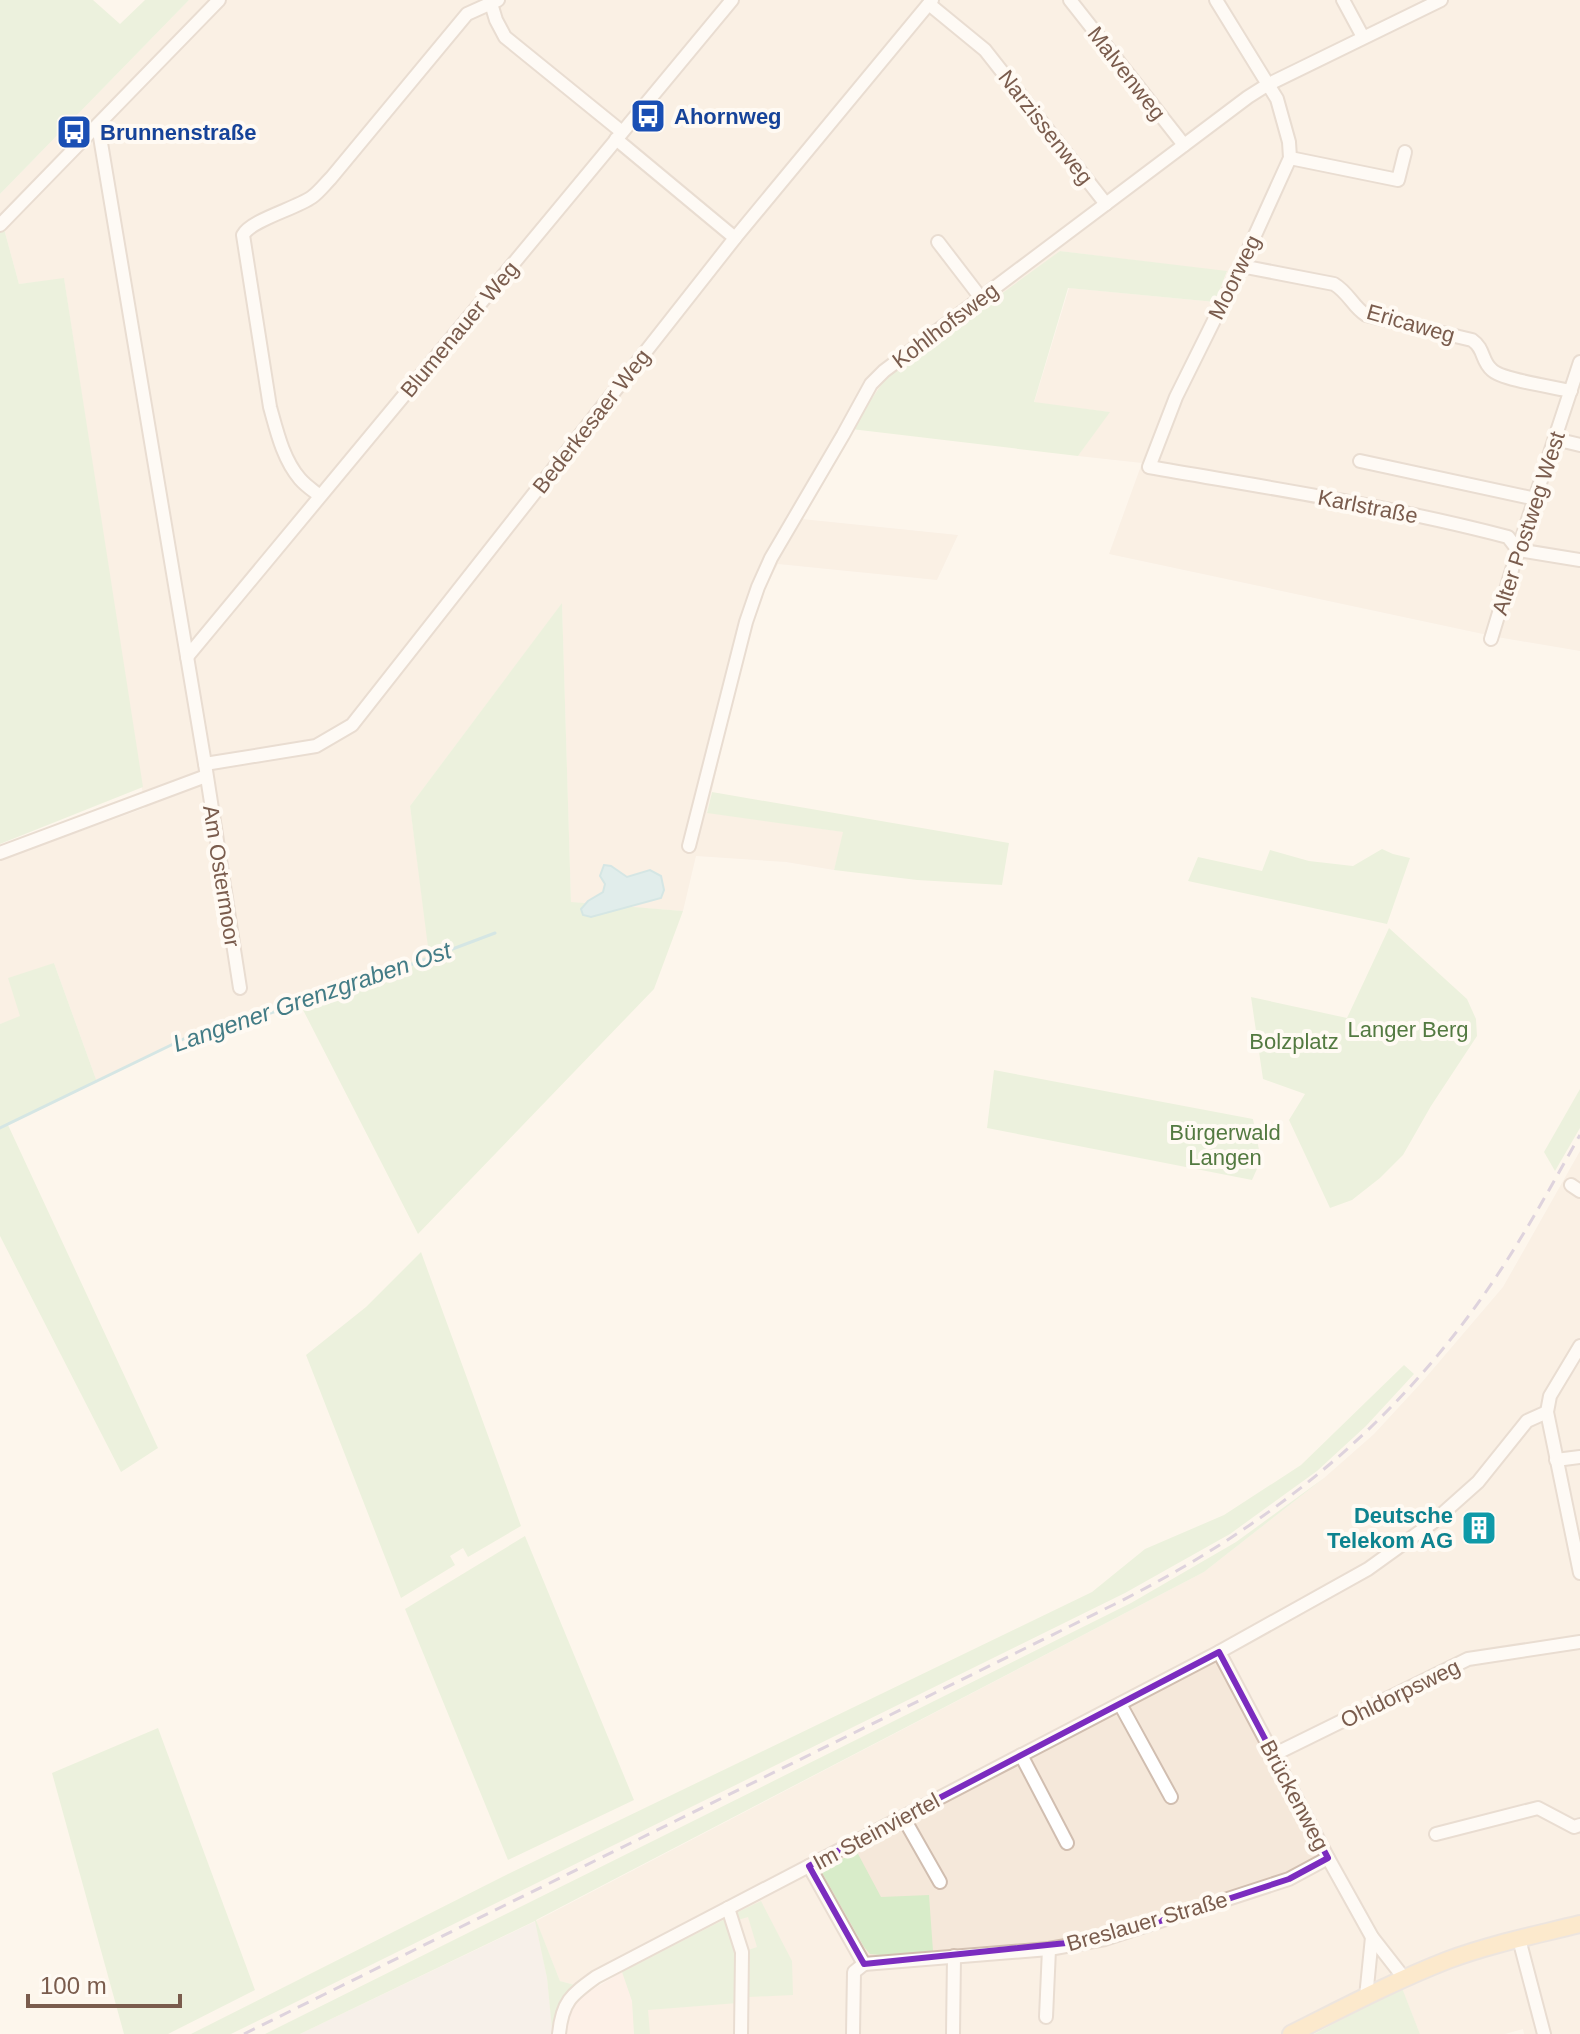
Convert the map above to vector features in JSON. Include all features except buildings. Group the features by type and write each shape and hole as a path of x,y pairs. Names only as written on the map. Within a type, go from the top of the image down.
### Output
{"main road":[{"path":"1291,2034 1404,1978 1452,1959 1580,1924"}],"street":[{"path":"0,225 219,0"},
{"name":"Blumenauer Weg","path":"187,657 732,0"},
{"name":"Malvenweg","path":"1070,0 1184,145"},
{"path":"1216,0 1277,99 1289,142 1290,158 1398,180 1405,152"},
{"path":"1343,0 1363,37"},
{"name":"Kohlhofsweg","path":"689,846 746,622 758,587 771,558 871,384 884,371 1248,97 1441,0"},
{"path":"320,496 300,479 287,459 277,434 243,235 251,225 312,197 467,14 493,1 496,20 505,37 735,238"},
{"name":"Narzissenweg","path":"930,2 985,50 1106,204"},
{"name":"Bederkesaer Weg","path":"0,853 206,770 316,746 352,725 735,238 930,2"},
{"path":"98,125 206,770"},
{"name":"Moorweg","path":"1149,467 1176,397 1290,158"},
{"path":"938,242 981,298"},
{"name":"Ericaweg","path":"1241,266 1334,284 1344,290 1359,311 1366,315 1472,340 1479,345 1486,365 1496,374 1571,391"},
{"name":"Alter Postweg West","path":"1491,639 1580,362"},
{"path":"1555,439 1580,445"},
{"path":"1360,461 1536,499"},
{"name":"Karlstraße","path":"1149,467 1453,522 1508,537 1518,550 1580,560"},
{"name":"Am Ostermoor","path":"206,770 240,988"},
{"path":"1580,1346 1550,1396 1547,1412 1580,1573"},
{"name":"Im Steinviertel","path":"559,2034 564,2007 579,1989 596,1977 1219,1652 1368,1569 1432,1523 1478,1482 1527,1421 1547,1412"},
{"path":"1556,1460 1580,1457"},
{"name":"Ohldorpsweg","path":"1273,1755 1468,1659 1580,1642"},
{"name":"Brückenweg","path":"1219,1652 1372,1937 1404,1978"},
{"path":"1120,1704 1171,1797"},
{"path":"1021,1755 1067,1843"},
{"path":"1436,1834 1538,1808 1574,1827 1580,1825"},
{"path":"903,1817 940,1882"},
{"name":"Breslauer Straße","path":"864,1964 1049,1949 1105,1939 1289,1879 1328,1858"},
{"path":"809,1866 864,1964 854,1972 853,2034"},
{"path":"728,1908 742,1952 741,2034"},
{"path":"1366,1997 1372,1937"},
{"path":"1519,1939 1544,2034"},
{"path":"1046,2017 1049,1949"},
{"path":"953,2034 954,1956"}],"highlighted area":[{"path":"1219,1652 1328,1858 1289,1879 1105,1939 864,1964 809,1866"}],"shaded area":[{"path":"189,0 1580,0 1580,651 1497,637 1109,554 1142,463 1078,456 1109,412 1034,403 1069,288 1215,302 1227,272 1060,251 851,429 802,519 958,535 937,580 778,564 750,624 707,812 844,832 834,870 786,862 696,856 683,911 571,903 562,604 410,806 430,955 300,1004 196,1033 97,1082 54,963 20,1017 0,1024 0,860 145,808 64,279 19,284 0,214 0,194"},
{"path":"1580,1151 1580,2034 1524,2034 1523,2029 1505,2034 1420,2034 1402,1989 1314,2034 634,2034 632,2001 622,1972 614,1960 575,1985 560,1981 536,1921 1204,1572 1324,1478 1374,1434 1503,1287"},
{"path":"536,1921 553,2034 300,2034"},
{"path":"622,1972 632,2001 634,2034 553,2034 563,1998 575,1985 585,1994"}],"green space":[{"path":"0,0 93,0 120,24 145,0 189,0 0,194"},
{"path":"0,214 19,284 64,278 143,787 0,844"},
{"path":"1060,251 1227,271 1215,302 1068,288 1034,402 1110,412 1078,456 851,429 886,378"},
{"path":"562,603 571,902 683,911 654,989 418,1234 300,1004 429,955 410,806"},
{"path":"712,792 1009,843 1002,885 917,880 834,870 843,832 707,813"},
{"path":"1382,849 1410,858 1387,924 1188,881 1198,857 1262,871 1270,850 1309,861 1353,866"},
{"name":"Langer Berg","path":"1389,928 1467,999 1476,1019 1477,1036 1403,1155 1352,1200 1330,1208 1289,1120 1305,1094 1263,1079 1251,997 1347,1018"},
{"path":"54,963 97,1082 8,1125 158,1448 121,1472 0,1236 0,1024 20,1016 8,978"},
{"name":"Bürgerwald Langen","path":"994,1070 1253,1119 1261,1160 1252,1180 987,1128"},
{"path":"1580,1089 1580,1128 1555,1171 1544,1152"},
{"path":"421,1252 521,1526 468,1557 463,1548 450,1556 455,1565 401,1598 306,1355 366,1307"},
{"path":"1404,1365 1414,1374 1366,1426 1317,1471 1230,1534 1125,1593 231,2034 191,2034 504,1876 1092,1592 1145,1549 1224,1515 1301,1465"},
{"path":"1324,1478 1204,1572 536,1920 560,1981 575,1985 563,1998 552,2029 547,1978 535,1921 300,2034 265,2034 1131,1603 1236,1542"},
{"path":"525,1536 634,1800 508,1860 405,1609"},
{"path":"158,1728 255,1990 168,2034 124,2034 52,1773"},
{"path":"857,1852 881,1897 929,1895 933,1951 880,1955 870,1954 864,1947 820,1869"},
{"path":"761,1901 792,1961 793,1995 749,1997 748,1950 757,1947 748,1917 738,1920 736,1913"},
{"path":"725,1919 737,1947 738,2003 648,2010 650,2034 634,2034 632,2001 622,1972"},
{"path":"1402,1988 1420,2034 1314,2034"}],"water":[{"path":"604,865 627,877 650,870 661,876 664,890 661,898 591,917 583,915 581,909 603,892 605,884 600,876"}],"waterway":[{"name":"Langener Grenzgraben Ost","path":"0,1128 196,1033 252,1019 357,985 495,933"}],"railway":[{"path":"244,2034 1115,1604 1222,1544 1318,1474 1406,1392 1496,1277 1580,1135"}],"place":[{"name":"Ahornweg","path":"648,116"},
{"name":"Brunnenstraße","path":"74,132"},
{"name":"Deutsche Telekom AG","path":"1479,1528"}],"park label":[{"name":"Bolzplatz","path":"1294,1041"}]}
